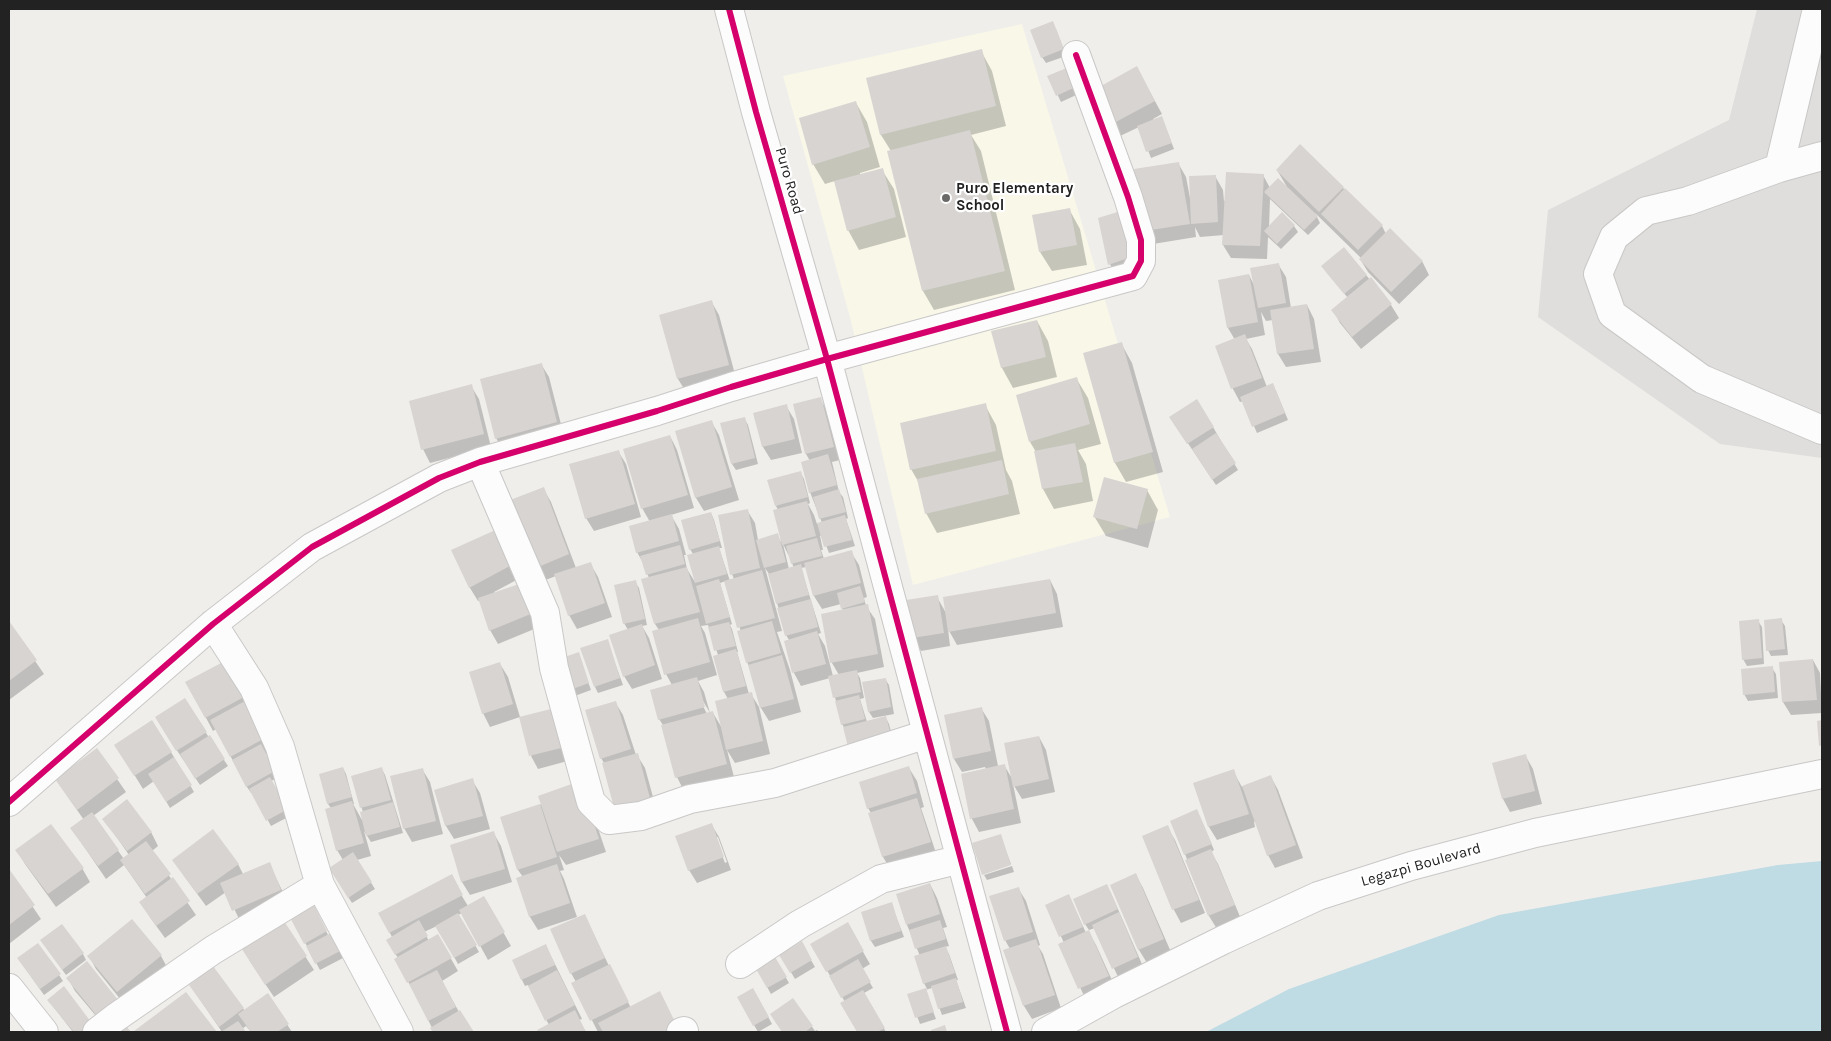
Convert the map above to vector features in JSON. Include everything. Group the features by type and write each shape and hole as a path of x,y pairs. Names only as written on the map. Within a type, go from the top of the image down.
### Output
{"street":[{"name":"Puro Road","path":"729,9 756,112 828,359 1007,1032"},
{"path":"1779,168 1817,9"},
{"path":"9,802 213,624 312,547 439,478 480,462 828,359 1133,276 1141,261 1141,240 1128,197 1076,55"},
{"path":"1822,156 1779,168 1688,201 1646,211 1614,237 1598,274 1612,314 1702,379 1822,430"},
{"path":"480,462 545,613 554,668 591,802 609,820 641,816 690,799 775,783 927,734"},
{"path":"213,624 254,688 280,747 320,885 399,1032"},
{"name":"Legazpi Boulevard","path":"1046,1032 1122,990 1318,896 1411,866 1535,833 1822,774"},
{"path":"740,964 800,924 881,879 961,859"},
{"path":"97,1032 114,1018 213,950 320,885"},
{"path":"9,988 44,1032"}],"shaded area":[{"path":"1757,9 1822,9 1822,458 1720,444 1538,317 1548,210 1729,120"},
{"name":"Puro Elementary School","path":"1022,24 1170,517 913,585 851,321 783,76"}],"water":[{"path":"1822,861 1822,1032 1206,1032 1289,989 1499,915 1778,865"}],"building":[{"path":"1053,21 1064,49 1041,58 1030,30"},
{"path":"982,49 996,106 880,135 866,78"},
{"path":"1074,65 1082,84 1056,96 1047,76"},
{"path":"1137,66 1155,101 1110,125 1092,91"},
{"path":"856,101 870,147 812,165 799,118"},
{"path":"1162,116 1172,143 1146,152 1137,126"},
{"path":"970,130 1005,271 922,291 887,151"},
{"path":"1300,144 1344,187 1319,212 1276,170"},
{"path":"1179,162 1190,224 1144,231 1134,169"},
{"path":"883,168 896,217 847,231 834,181"},
{"path":"1226,172 1264,174 1260,246 1222,245"},
{"path":"1216,175 1218,222 1191,224 1189,176"},
{"path":"1278,178 1318,216 1304,230 1264,192"},
{"path":"1345,188 1383,225 1358,250 1321,214"},
{"path":"1070,208 1077,245 1039,252 1032,215"},
{"path":"1124,210 1134,256 1108,265 1098,218"},
{"path":"1282,212 1295,225 1277,244 1264,231"},
{"path":"1390,228 1423,261 1391,292 1359,259"},
{"path":"1344,247 1367,275 1344,294 1321,266"},
{"path":"1279,263 1286,303 1258,308 1250,268"},
{"path":"1249,274 1258,322 1227,328 1218,280"},
{"path":"1371,277 1392,304 1352,337 1331,310"},
{"path":"712,300 729,365 677,379 659,315"},
{"path":"1307,304 1314,349 1277,354 1270,310"},
{"path":"1037,320 1046,357 1001,368 991,331"},
{"path":"1245,334 1262,378 1231,389 1215,346"},
{"path":"1122,342 1153,452 1114,463 1083,353"},
{"path":"542,363 557,422 495,439 480,379"},
{"path":"1077,377 1090,424 1029,442 1016,395"},
{"path":"1273,383 1285,413 1252,427 1240,397"},
{"path":"472,384 484,434 421,450 409,401"},
{"path":"821,397 834,447 805,454 793,404"},
{"path":"1197,399 1214,427 1187,444 1169,417"},
{"path":"986,403 996,451 910,470 900,423"},
{"path":"787,404 795,439 762,447 753,413"},
{"path":"745,417 755,458 731,464 720,423"},
{"path":"712,420 732,487 695,498 675,431"},
{"path":"1216,433 1236,463 1212,480 1192,449"},
{"path":"670,435 688,495 641,509 623,449"},
{"path":"1075,443 1083,482 1042,489 1034,451"},
{"path":"619,450 635,504 585,519 569,464"},
{"path":"828,454 837,485 809,493 801,462"},
{"path":"1002,460 1009,494 925,514 917,479"},
{"path":"801,471 808,497 775,506 767,480"},
{"path":"1104,477 1148,489 1137,529 1093,517"},
{"path":"544,487 569,554 531,570 505,502"},
{"path":"839,489 846,512 819,519 813,497"},
{"path":"807,501 816,536 782,545 773,510"},
{"path":"748,509 760,568 730,575 718,515"},
{"path":"711,512 720,541 689,550 681,520"},
{"path":"672,514 679,541 636,553 629,526"},
{"path":"845,515 852,540 824,547 817,523"},
{"path":"502,527 519,561 469,588 451,550"},
{"path":"778,533 786,562 764,568 756,540"},
{"path":"817,538 822,556 791,564 786,546"},
{"path":"680,545 685,564 646,575 640,556"},
{"path":"719,546 727,574 695,583 687,555"},
{"path":"852,550 861,583 813,596 804,563"},
{"path":"591,562 605,603 568,616 554,574"},
{"path":"801,564 809,595 776,604 768,574"},
{"path":"687,567 700,612 654,624 641,579"},
{"path":"762,570 775,618 737,628 724,581"},
{"path":"719,579 730,617 706,624 696,586"},
{"path":"1050,579 1056,613 948,632 943,597"},
{"path":"636,580 645,619 623,624 614,585"},
{"path":"525,582 538,611 489,631 478,598"},
{"path":"860,586 865,602 841,609 837,593"},
{"path":"938,595 944,633 912,638 906,600"},
{"path":"811,599 818,627 785,636 777,608"},
{"path":"868,604 878,654 830,663 821,614"},
{"path":"698,618 710,662 664,675 652,631"},
{"path":"1782,618 1785,649 1766,651 1764,620"},
{"path":"1759,619 1762,658 1742,660 1739,621"},
{"path":"9,621 37,660 9,681"},
{"path":"772,621 781,653 746,663 737,631"},
{"path":"729,622 736,646 714,651 708,627"},
{"path":"642,624 655,665 623,677 609,635"},
{"path":"817,631 826,664 792,673 784,641"},
{"path":"608,639 620,678 594,687 580,648"},
{"path":"736,649 746,686 723,692 713,656"},
{"path":"579,652 589,683 567,691 556,660"},
{"path":"782,655 794,699 760,708 748,665"},
{"path":"1813,659 1817,700 1782,702 1779,662"},
{"path":"225,661 244,697 205,718 185,682"},
{"path":"500,662 513,704 482,714 469,672"},
{"path":"1773,666 1775,692 1743,695 1741,669"},
{"path":"857,670 861,692 833,698 828,676"},
{"path":"697,677 705,707 658,720 650,690"},
{"path":"886,678 891,707 868,712 862,682"},
{"path":"752,692 763,741 726,750 715,701"},
{"path":"859,695 865,719 841,725 835,701"},
{"path":"185,698 207,732 176,751 155,717"},
{"path":"247,700 267,737 230,757 210,720"},
{"path":"616,701 631,749 600,759 585,710"},
{"path":"559,707 569,746 529,756 519,717"},
{"path":"982,707 991,751 953,759 944,715"},
{"path":"713,711 727,764 675,778 661,725"},
{"path":"886,716 891,736 848,747 843,727"},
{"path":"152,720 172,752 134,776 114,745"},
{"path":"1822,720 1822,745 1819,746 1817,721"},
{"path":"210,735 225,759 195,779 180,754"},
{"path":"1039,736 1049,779 1013,787 1004,743"},
{"path":"261,744 275,771 246,787 232,760"},
{"path":"97,748 119,778 77,810 55,779"},
{"path":"638,753 651,802 615,811 602,763"},
{"path":"1526,754 1535,791 1502,799 1492,763"},
{"path":"174,757 192,785 166,802 148,774"},
{"path":"1005,764 1014,809 970,819 961,774"},
{"path":"909,766 917,793 867,809 859,782"},
{"path":"343,767 352,797 327,804 319,774"},
{"path":"382,767 391,800 360,808 351,776"},
{"path":"423,768 436,821 403,829 390,776"},
{"path":"1234,769 1249,814 1208,827 1193,783"},
{"path":"1271,775 1296,845 1267,856 1242,786"},
{"path":"270,777 288,809 266,821 249,789"},
{"path":"473,778 483,816 445,826 434,790"},
{"path":"580,781 599,839 557,852 538,796"},
{"path":"917,798 931,842 882,857 868,813"},
{"path":"127,799 152,832 127,851 102,819"},
{"path":"352,801 364,843 336,851 325,809"},
{"path":"393,802 400,827 366,836 360,812"},
{"path":"540,804 557,857 517,870 500,817"},
{"path":"1197,809 1212,844 1184,855 1170,821"},
{"path":"92,812 119,850 98,866 70,828"},
{"path":"712,823 724,857 688,871 675,836"},
{"path":"51,824 84,868 48,894 15,850"},
{"path":"1168,825 1199,900 1172,910 1142,836"},
{"path":"213,829 239,864 197,894 172,860"},
{"path":"494,831 505,869 461,882 450,845"},
{"path":"1001,834 1011,865 982,875 972,843"},
{"path":"146,841 171,874 145,894 120,860"},
{"path":"1211,849 1235,905 1208,916 1185,860"},
{"path":"353,852 372,882 348,898 329,868"},
{"path":"270,862 281,890 232,911 220,883"},
{"path":"557,864 570,903 529,917 516,878"},
{"path":"9,869 35,905 9,925"},
{"path":"1136,873 1164,939 1138,950 1110,885"},
{"path":"452,874 463,895 389,933 378,913"},
{"path":"173,877 190,901 156,926 139,902"},
{"path":"930,883 940,914 906,925 896,894"},
{"path":"1107,884 1118,909 1084,925 1073,899"},
{"path":"1019,887 1033,932 1004,941 989,896"},
{"path":"1069,894 1083,927 1059,937 1045,905"},
{"path":"484,896 505,932 479,947 459,910"},
{"path":"310,897 327,931 304,944 286,910"},
{"path":"892,902 901,931 870,941 861,912"},
{"path":"1119,912 1138,957 1112,969 1092,925"},
{"path":"458,913 477,945 454,958 435,926"},
{"path":"585,914 605,958 570,974 550,929"},
{"path":"282,918 307,956 265,985 240,946"},
{"path":"132,919 162,955 117,992 87,956"},
{"path":"419,920 428,936 395,955 386,940"},
{"path":"940,920 946,939 915,949 909,930"},
{"path":"848,922 864,951 826,972 810,944"},
{"path":"62,924 84,953 62,970 40,940"},
{"path":"1089,930 1109,976 1078,989 1058,944"},
{"path":"333,932 342,950 315,964 306,946"},
{"path":"438,934 452,958 407,983 394,959"},
{"path":"1036,939 1055,995 1023,1006 1003,950"},
{"path":"802,941 812,960 790,973 779,955"},
{"path":"38,943 61,974 40,989 17,958"},
{"path":"546,944 555,965 521,980 512,960"},
{"path":"946,946 955,973 923,984 914,956"},
{"path":"775,957 787,977 767,988 756,969"},
{"path":"858,959 871,982 841,998 829,976"},
{"path":"87,961 118,1000 98,1017 66,978"},
{"path":"610,964 629,1002 590,1021 571,983"},
{"path":"213,966 244,1008 219,1027 189,985"},
{"path":"437,970 456,1007 428,1021 409,984"},
{"path":"557,970 575,1005 545,1021 528,986"},
{"path":"956,978 963,1002 938,1009 931,986"},
{"path":"64,986 94,1026 85,1032 74,1032 47,1000"},
{"path":"753,988 769,1017 753,1026 737,997"},
{"path":"926,988 934,1012 915,1018 907,994"},
{"path":"863,990 885,1028 877,1032 857,1032 840,1003"},
{"path":"660,991 677,1026 669,1032 603,1032 598,1023"},
{"path":"186,992 217,1032 134,1031"},
{"path":"268,993 289,1024 277,1032 251,1032 238,1014"},
{"path":"793,998 813,1026 805,1032 782,1032 770,1014"},
{"path":"460,1010 474,1032 433,1032 430,1028"},
{"path":"575,1010 586,1032 538,1032 537,1030"},
{"path":"238,1021 246,1032 221,1032"},
{"path":"123,1022 131,1032 110,1032"},
{"path":"945,1025 947,1032 932,1032 931,1030"}],"cycle path":[{"path":"729,9 756,112 827,359 1007,1032"},
{"path":"9,802 213,624 312,547 439,478 480,462 827,359 1133,276 1141,261 1141,240 1128,197 1076,55"}],"place":[{"name":"Puro Elementary School","path":"946,198"}]}
